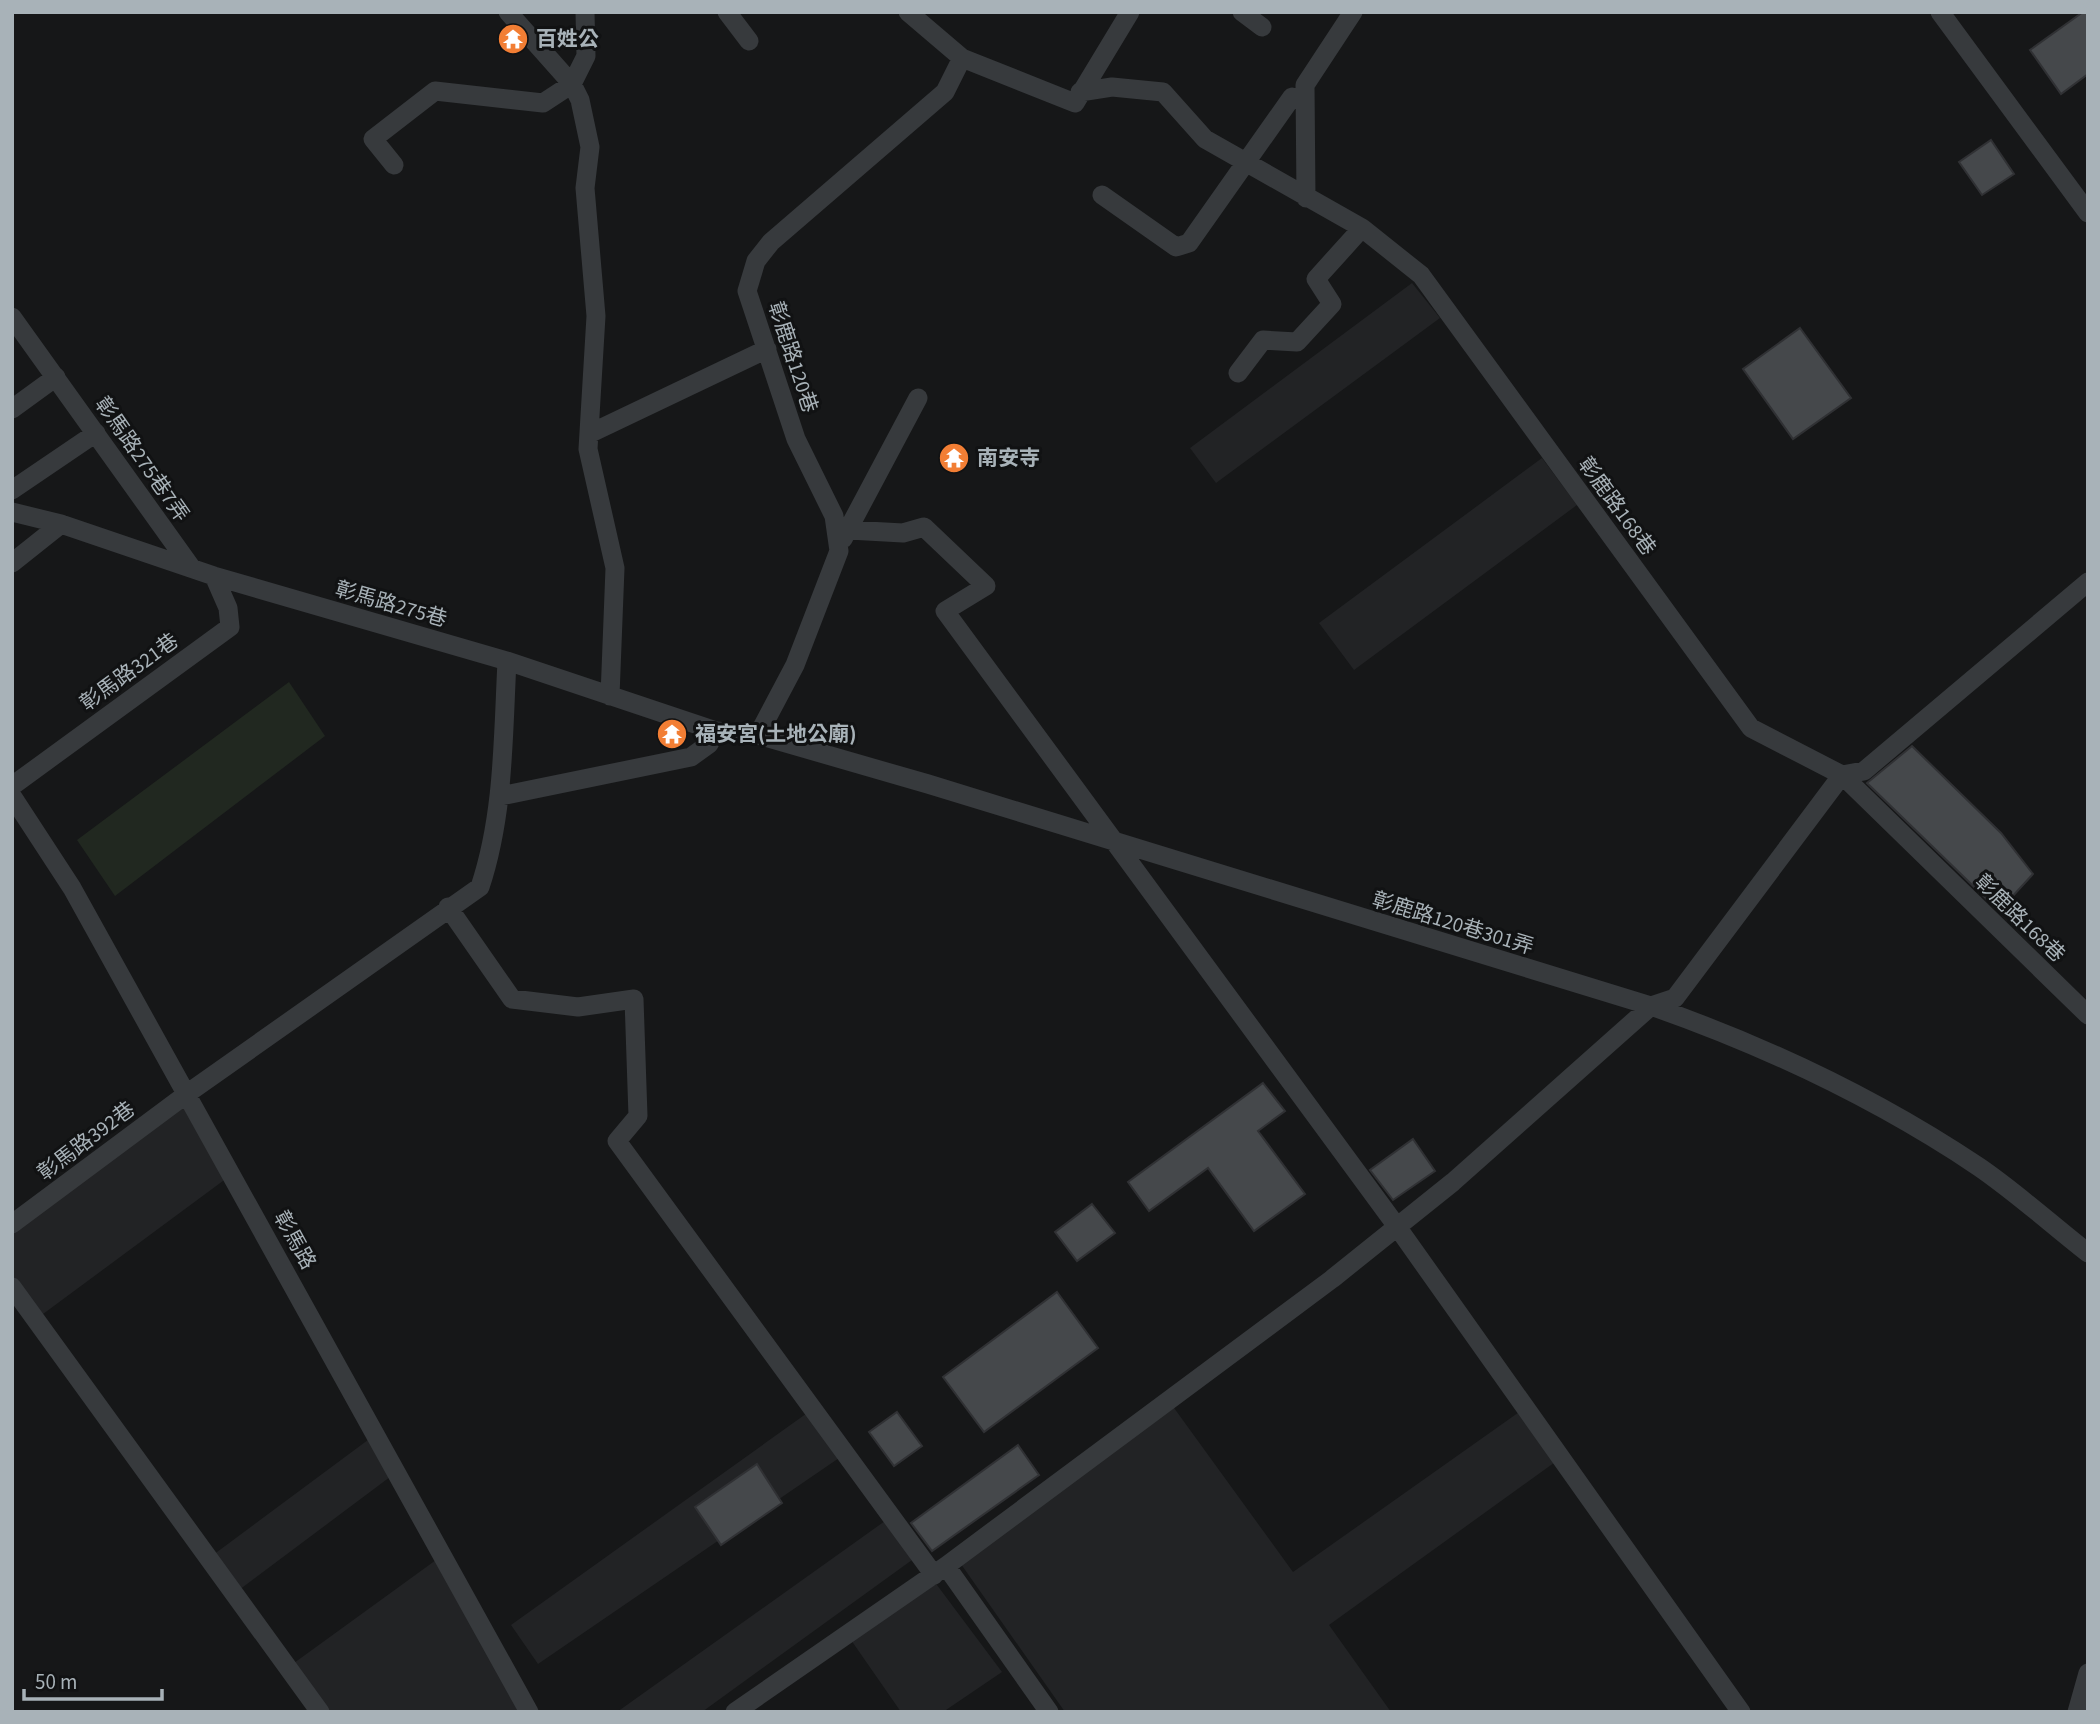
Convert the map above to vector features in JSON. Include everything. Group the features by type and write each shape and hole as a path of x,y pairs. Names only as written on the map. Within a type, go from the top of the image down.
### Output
{"street":[{"path":"508,12 572,83 580,100 590,147 585,188 596,316 588,449 615,568 610,696"},
{"path":"394,166 373,139 435,91 543,103 572,83 586,57 585,12"},
{"path":"727,12 749,41"},
{"path":"908,12 962,58 1078,98 1130,12"},
{"path":"1242,12 1262,27"},
{"path":"1306,198 1305,85 1353,12"},
{"path":"1940,12 2088,213"},
{"name":"彰鹿路120巷","path":"758,735 795,665 844,538 796,439 747,290 756,261 771,242 945,92 962,58"},
{"name":"彰鹿路168巷","path":"1078,98 1112,87 1163,92 1205,139 1362,228 1421,275 1751,728 1842,775 2088,1015"},
{"path":"1102,195 1176,247 1182,246 1194,237 1292,97"},
{"path":"1238,373 1263,340 1297,342 1332,304 1317,279 1362,228"},
{"name":"彰馬路275巷7弄","path":"14,324 56,377 191,567"},
{"path":"589,434 767,349"},
{"path":"12,409 56,377"},
{"path":"844,538 918,398"},
{"path":"12,490 96,433"},
{"name":"彰馬路275巷","path":"12,512 61,524 214,576 507,661 716,731 758,735"},
{"path":"12,563 61,524"},
{"path":"844,538 904,533 924,527 986,586 945,611 1398,1228 1741,1712"},
{"name":"彰馬路321巷","path":"12,786 230,627 228,608 214,576"},
{"path":"735,1712 940,1571 1398,1228 1651,1006 1675,998 1842,775 1864,771 2088,582"},
{"name":"彰馬路392巷","path":"12,1224 188,1093 448,907 480,887 492,852 493,820 501,796 507,661"},
{"path":"501,796 691,757 709,744 716,731"},
{"name":"彰鹿路120巷301弄","path":"758,735 928,784 1115,844 1651,1006 1745,1040 1890,1110 1982,1169 2088,1253"},
{"name":"彰馬路","path":"12,796 72,888 188,1093 529,1712"},
{"path":"448,907 512,999 578,1007 634,999 638,1116 617,1141 1049,1712"},
{"path":"12,1287 320,1712"},
{"path":"2077,1712 2088,1673"}],"shaded area":[{"path":"1412,283 1440,318 1216,483 1190,448"},
{"path":"1542,458 1577,505 1354,670 1319,623"},
{"path":"289,682 325,736 115,896 77,840"},
{"path":"186,1095 231,1175 39,1317 12,1280 12,1224"},
{"path":"1169,1401 1293,1572 1522,1410 1558,1460 1329,1625 1391,1712 1065,1712 956,1557"},
{"path":"810,1411 842,1456 538,1664 511,1625"},
{"path":"376,1434 398,1471 239,1590 213,1555"},
{"path":"885,1521 912,1560 702,1712 617,1712"},
{"path":"447,1552 532,1712 330,1712 294,1663"},
{"path":"934,1581 1002,1672 943,1712 901,1712 851,1640"}],"building":[{"path":"2083,12 2088,12 2088,74 2061,94 2030,50"},
{"path":"1991,140 2014,174 1982,195 1959,162"},
{"path":"1800,328 1851,398 1793,439 1743,369"},
{"path":"1912,746 2001,833 2033,874 1999,911 1867,783"},
{"path":"1263,1083 1285,1111 1258,1131 1305,1194 1254,1231 1208,1168 1149,1211 1128,1182"},
{"path":"1413,1139 1435,1171 1393,1200 1370,1170"},
{"path":"1092,1204 1115,1233 1077,1261 1055,1232"},
{"path":"1057,1292 1098,1348 984,1432 943,1377"},
{"path":"897,1412 922,1446 894,1466 869,1432"},
{"path":"1018,1445 1039,1475 932,1551 911,1523"},
{"path":"757,1464 782,1503 721,1545 695,1507"}],"place":[{"name":"百姓公","path":"513,39"},
{"name":"南安寺","path":"954,458"},
{"name":"福安宮(土地公廟)","path":"672,734"}]}
